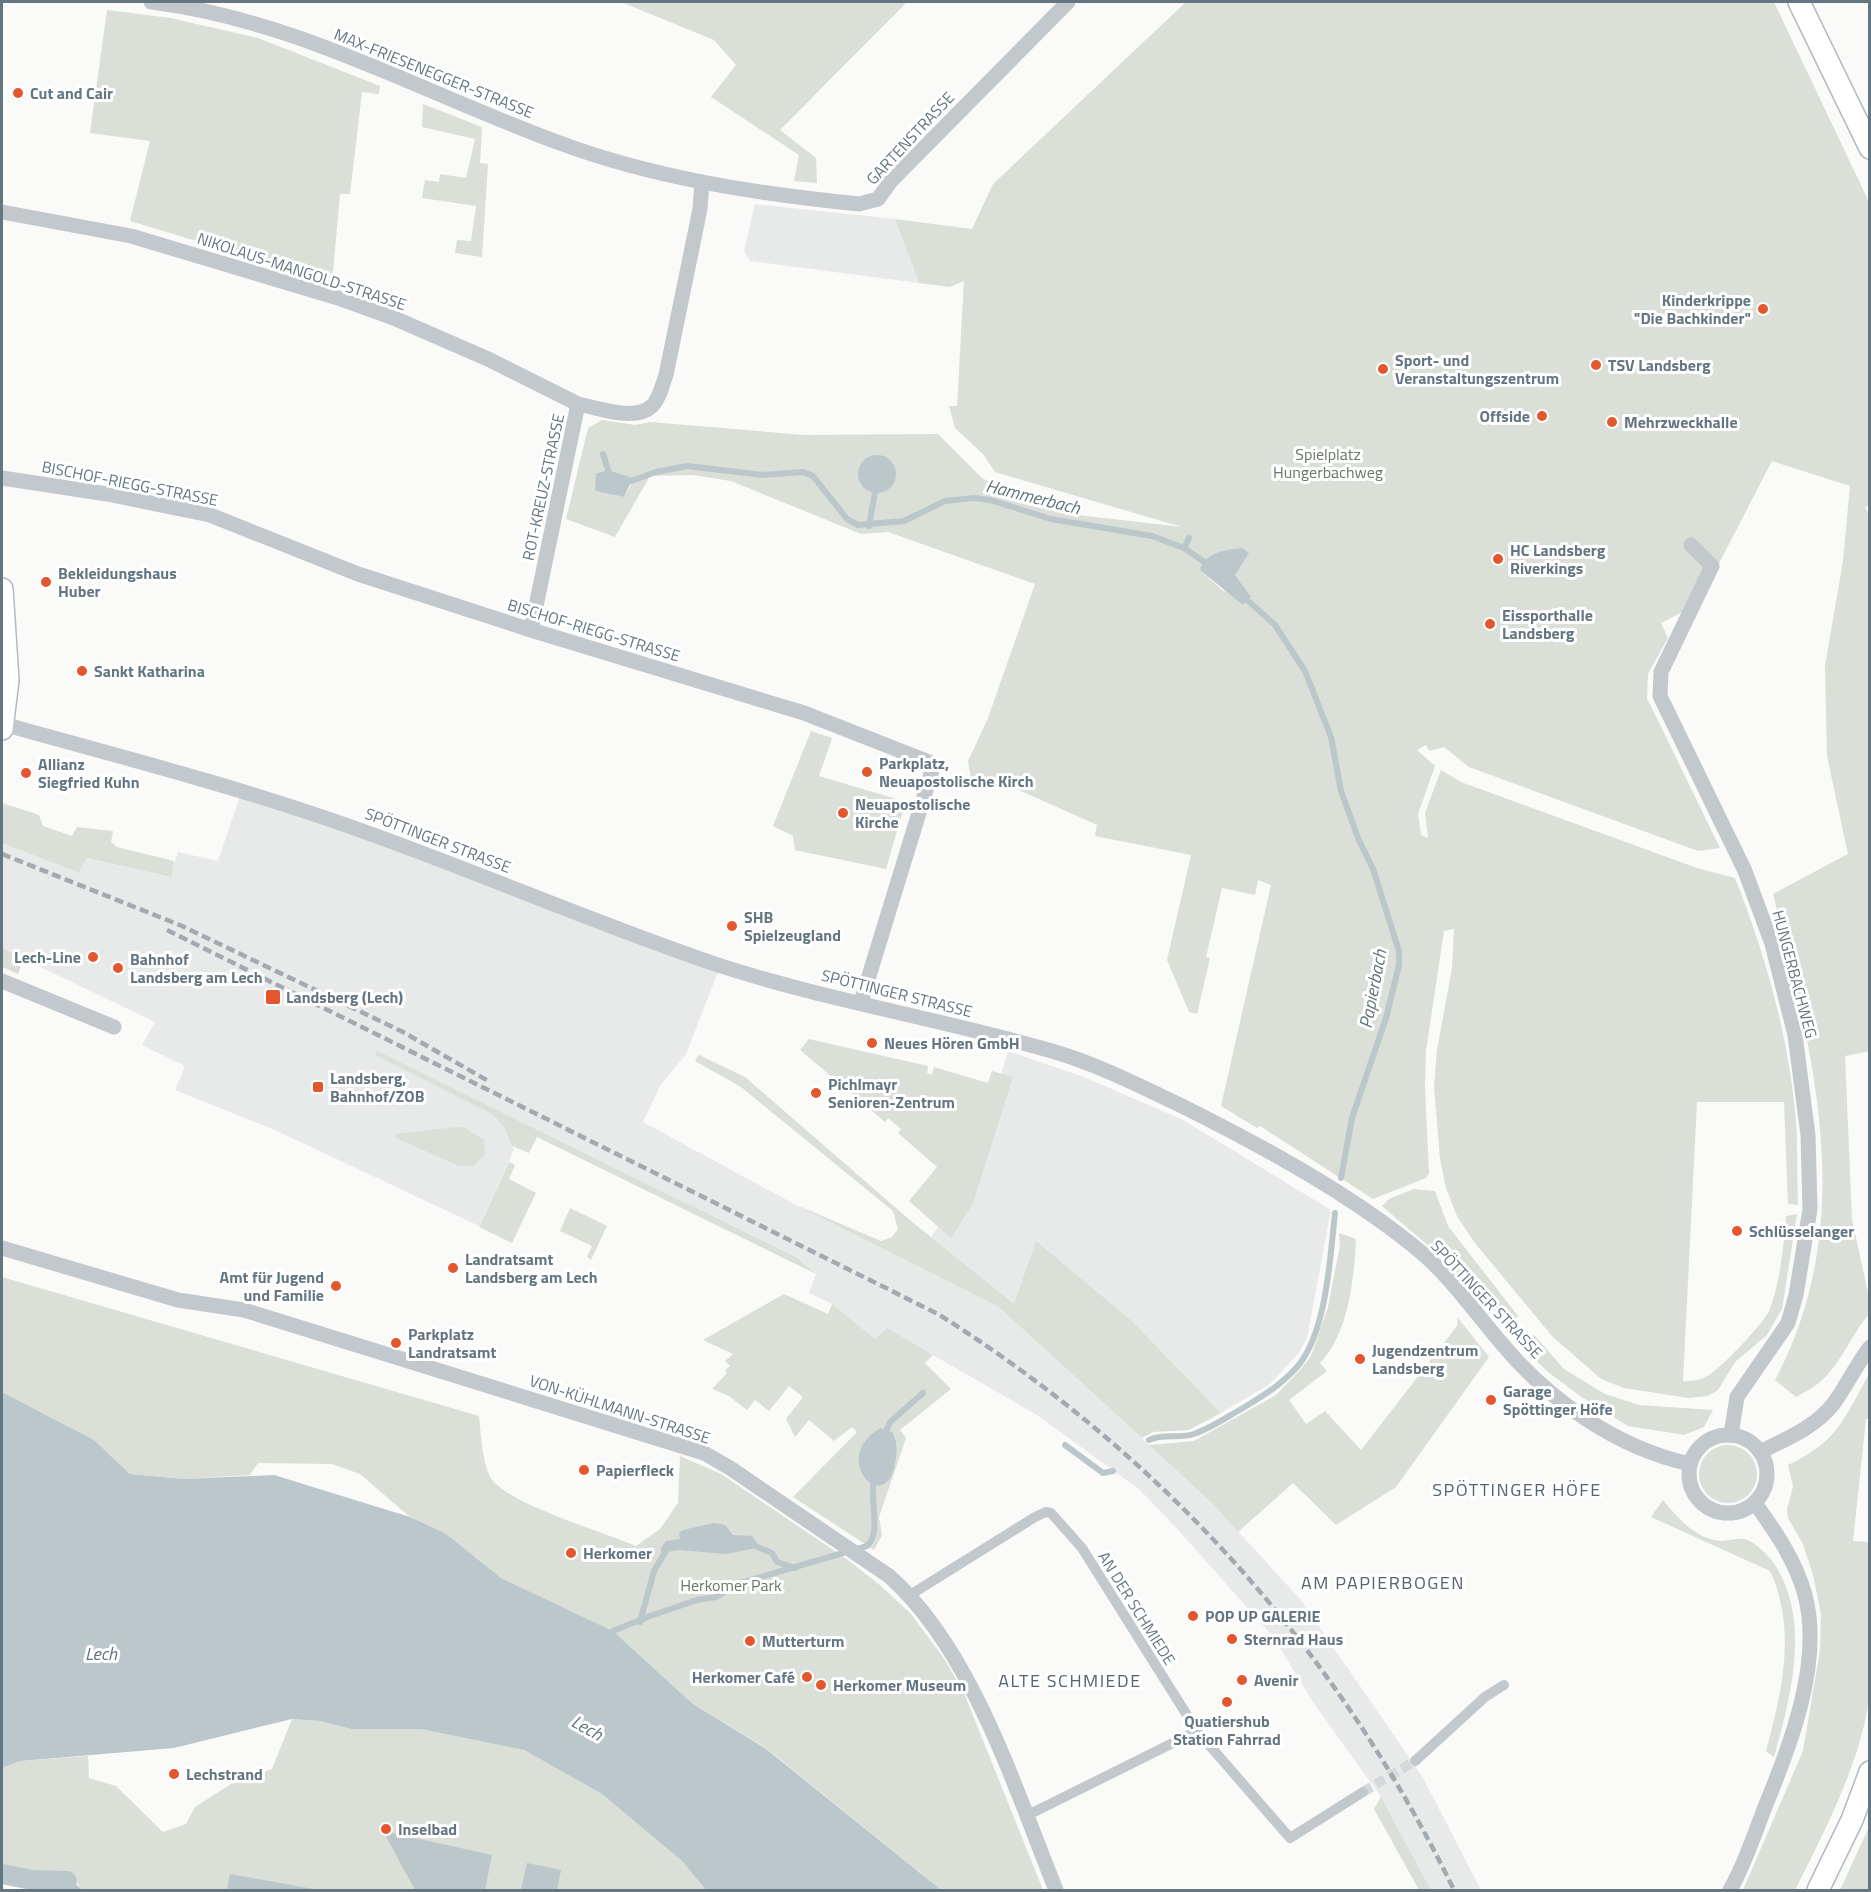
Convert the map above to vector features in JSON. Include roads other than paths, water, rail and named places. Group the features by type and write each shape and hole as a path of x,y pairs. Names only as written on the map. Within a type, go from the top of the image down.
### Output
{"main road":[{"path":"1799,2 1869,148"},
{"path":"2,589 8,680 2,727"},
{"path":"1818,1890 1852,1820 1869,1772"}],"street":[{"name":"MAX-FRIESENEGGER-STRASSE","path":"151,2 178,5 273,27 559,143 702,183"},
{"name":"GARTENSTRASSE","path":"702,183 827,201 859,204 874,201 1068,2"},
{"name":"ROT-KREUZ-STRASSE","path":"531,630 578,404 631,414 652,406 659,396 668,366 700,209 702,183"},
{"name":"NIKOLAUS-MANGOLD-STRASSE","path":"2,212 131,236 338,298 396,319 488,359 578,404"},
{"name":"BISCHOF-RIEGG-STRASSE","path":"2,478 107,494 210,515 358,574 531,630 804,713 934,764 861,1002"},
{"name":"HUNGERBACHWEG","path":"1690,545 1712,566 1661,672 1660,696 1745,871 1772,944 1795,1035 1808,1135 1810,1209 1797,1295 1788,1323 1737,1397 1731,1435"},
{"name":"SPÖTTINGER STRASSE","path":"2,727 239,789 367,833 718,964 1056,1052 1133,1082 1212,1122 1346,1198 1423,1254 1453,1283 1520,1364 1568,1406 1626,1442 1669,1460 1690,1464"},
{"path":"2,981 114,1028"},
{"name":"VON-KÜHLMANN-STRASSE","path":"2,1248 178,1300 244,1310 704,1453 758,1485 857,1552 910,1595 934,1624 969,1686 1056,1890"},
{"path":"1760,1452 1800,1432 1818,1420 1833,1404 1869,1347"},
{"path":"1731,1435 1748,1440 1760,1452 1765,1460 1767,1478 1761,1496 1755,1503 1737,1513 1727,1514 1707,1508 1700,1502 1690,1484 1690,1464 1695,1452 1705,1442 1717,1436 1731,1435"},
{"path":"1730,1890 1791,1743 1808,1652 1809,1623 1805,1595 1782,1543 1755,1503"},
{"name":"AN DER SCHMIEDE","path":"910,1595 1046,1512 1055,1516 1082,1548 1197,1731 1290,1838 1363,1792"},
{"path":"1415,1761 1485,1697 1504,1685"},
{"path":"1026,1816 1197,1731"}],"water":[{"path":"877,455 890,461 896,474 890,487 877,493 864,487 858,474 864,461"},
{"path":"608,470 633,478 624,497 595,491 596,473"},
{"path":"1242,548 1249,553 1235,575 1251,597 1243,605 1200,570 1206,559 1211,556 1223,551"},
{"name":"Lech","path":"2,1392 94,1440 130,1474 184,1479 274,1475 410,1517 445,1533 501,1578 613,1631 693,1704 765,1748 941,1890 706,1890 682,1861 602,1794 524,1750 421,1729 351,1729 320,1721 292,1719 174,1748 20,1761 2,1768"},
{"path":"881,1428 892,1432 897,1451 889,1479 881,1485 872,1484 864,1477 859,1453 866,1440"},
{"path":"714,1523 725,1525 733,1535 752,1536 760,1547 727,1554 679,1550 661,1553 661,1548 666,1541 680,1539 679,1533 683,1530"},
{"path":"383,1831 492,1855 485,1890 415,1890"},
{"path":"527,1863 561,1870 557,1890 521,1890"},
{"path":"230,1874 319,1890 227,1890"}],"waterway":[{"name":"Hammerbach","path":"603,454 610,476"},
{"name":"Hammerbach","path":"626,483 656,472 687,466 763,475 803,472 813,476 847,519 858,525 904,521 945,501 974,498 990,500 1051,519 1152,536 1184,548 1210,566"},
{"path":"869,526 875,492"},
{"path":"1184,548 1189,538"},
{"name":"Papierbach","path":"1244,597 1275,625 1305,671 1331,737 1341,791 1358,838 1373,869 1399,951 1399,965 1386,1018 1352,1118 1341,1178"},
{"name":"Papierbach","path":"1149,1440 1189,1435 1207,1429 1265,1394 1297,1367 1307,1352 1321,1314 1329,1272 1335,1213"},
{"name":"Papierbach","path":"885,1434 890,1422 923,1393"},
{"name":"Papierbach","path":"1065,1445 1103,1473 1113,1471"},
{"name":"Papierbach","path":"608,1636 613,1631 650,1616 697,1600 716,1597 740,1583 867,1546 874,1533 874,1479"},
{"name":"Papierbach","path":"753,1545 772,1553 777,1562 795,1568"},
{"name":"Papierbach","path":"640,1622 654,1571 667,1549"},
{"path":"2,1874 32,1880 67,1881"},
{"path":"67,1881 78,1890"}],"tunnel":[{"path":"1363,1792 1415,1761"}],"railway":[{"path":"2,854 182,926 403,1032 490,1082"},
{"path":"167,930 938,1314 1021,1370 1098,1431 1170,1496 1237,1566 1299,1640 1356,1719 1408,1802 1454,1890"}],"place":[{"name":"Cut and Cair","path":"18,93"},
{"name":"Kinderkrippe \"Die Bachkinder\"","path":"1763,309"},
{"name":"TSV Landsberg","path":"1596,365"},
{"name":"Sport- und Veranstaltungszentrum","path":"1383,369"},
{"name":"Offside","path":"1542,416"},
{"name":"Mehrzweckhalle","path":"1612,422"},
{"name":"HC Landsberg Riverkings","path":"1498,559"},
{"name":"Bekleidungshaus Huber","path":"46,582"},
{"name":"Eissporthalle Landsberg","path":"1490,624"},
{"name":"Sankt Katharina","path":"82,671"},
{"name":"Parkplatz, Neuapostolische Kirch","path":"867,772"},
{"name":"Allianz Siegfried Kuhn","path":"26,773"},
{"name":"Neuapostolische Kirche","path":"843,813"},
{"name":"SHB Spielzeugland","path":"732,926"},
{"name":"Lech-Line","path":"93,957"},
{"name":"Bahnhof Landsberg am Lech","path":"118,968"},
{"name":"Landsberg (Lech)","path":"273,997"},
{"name":"Neues Hören GmbH","path":"872,1043"},
{"name":"Landsberg, Bahnhof/ZOB","path":"318,1087"},
{"name":"Pichlmayr Senioren-Zentrum","path":"816,1093"},
{"name":"Schlüsselanger","path":"1737,1231"},
{"name":"Landratsamt Landsberg am Lech","path":"453,1268"},
{"name":"Amt für Jugend und Familie","path":"336,1286"},
{"name":"Parkplatz Landratsamt","path":"396,1343"},
{"name":"Jugendzentrum Landsberg","path":"1360,1359"},
{"name":"Garage Spöttinger Höfe","path":"1491,1400"},
{"name":"Papierfleck","path":"584,1470"},
{"name":"Herkomer","path":"571,1553"},
{"name":"POP UP GALERIE","path":"1193,1616"},
{"name":"Sternrad Haus","path":"1232,1639"},
{"name":"Mutterturm","path":"750,1641"},
{"name":"Herkomer Café","path":"807,1677"},
{"name":"Avenir","path":"1242,1680"},
{"name":"Herkomer Museum","path":"821,1685"},
{"name":"Quatiershub Station Fahrrad","path":"1227,1702"},
{"name":"Lechstrand","path":"174,1774"},
{"name":"Inselbad","path":"386,1829"}],"district":[{"name":"SPÖTTINGER HÖFE","path":"1517,1490"},
{"name":"AM PAPIERBOGEN","path":"1383,1583"},
{"name":"ALTE SCHMIEDE","path":"1070,1681"}],"park label":[{"name":"Spielplatz Hungerbachweg","path":"1328,463"},
{"name":"Herkomer Park","path":"731,1585"}]}
